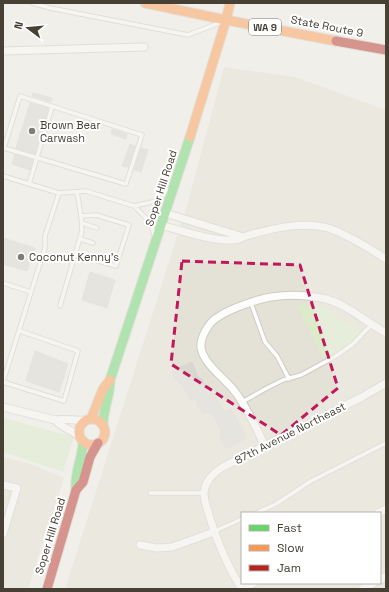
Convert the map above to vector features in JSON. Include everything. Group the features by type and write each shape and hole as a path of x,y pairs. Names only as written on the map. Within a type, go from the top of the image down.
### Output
{"street":[{"name":"State Route 9","path":"145,3 386,50"},
{"name":"Soper Hill Road","path":"110,380 156,242 226,20 230,3"},
{"path":"3,51 144,47"},
{"path":"165,213 243,237"},
{"path":"161,225 225,240 239,239 272,228 312,226 330,229 346,236 386,259"},
{"path":"265,446 251,416 242,402 206,359 201,347 204,335 216,317 226,312 271,297 310,296 327,300 353,311 371,325 386,333"},
{"path":"76,490 75,480 83,448 80,427 88,420 102,388 110,380"},
{"path":"76,490 83,482 90,457 105,433 103,415 110,392 110,380"},
{"name":"87th Avenue Northeast","path":"204,493 208,481 214,472 386,383"},
{"path":"3,407 55,420 63,418 74,421 97,419 103,425"},
{"path":"55,420 60,427 70,430 89,444 98,443"},
{"path":"3,485 17,488 3,534"},
{"name":"Soper Hill Road","path":"47,589 76,490"},
{"path":"204,493 214,532 232,572 242,589 252,584"},
{"path":"140,545 157,548 172,547 214,532"},
{"path":"362,589 372,584"}],"lane":[{"path":"32,3 50,8 188,35 226,20"},
{"path":"20,96 142,135 126,184 37,158 4,148 20,96"},
{"path":"29,184 52,106"},
{"path":"3,176 59,193 86,191 134,206 151,223 156,242"},
{"path":"134,206 160,199 175,182"},
{"path":"60,306 82,231 77,192"},
{"path":"20,331 78,351 64,401 3,382 45,248 45,236 59,193"},
{"path":"75,254 116,266 129,225 96,215 81,216"},
{"path":"82,223 97,228"},
{"path":"120,235 126,237"},
{"path":"80,239 93,243"},
{"path":"115,250 121,251"},
{"path":"3,283 31,292"},
{"path":"251,303 265,342 277,356 289,379"},
{"path":"242,402 267,388 316,368 353,344 371,325"},
{"path":"258,512 276,504 311,481 386,442"},
{"path":"150,493 204,493"},
{"path":"214,532 241,519"}],"highlighted area":[{"path":"182,261 300,265 338,388 281,435 171,364"}],"shaded area":[{"path":"224,67 295,77 386,110 386,589 65,589 188,202"},
{"path":"3,457 31,464 64,478 28,589 3,589"}],"green space":[{"path":"307,305 329,309 333,315 347,322 354,323 361,328 350,343 324,359 297,306"},
{"path":"3,418 74,437 63,472 3,452"}],"building":[{"path":"33,93 52,98 51,102 32,96"},
{"name":"Brown Bear Carwash","path":"30,103 48,108 35,154 16,148"},
{"path":"112,129 127,134 126,139 111,134"},
{"path":"130,144 135,146 128,167 122,166"},
{"path":"141,148 148,150 141,172 134,170"},
{"path":"15,154 33,160 30,170 12,164"},
{"path":"3,238 35,248 27,271 3,264"},
{"path":"90,272 115,280 107,308 82,300"},
{"path":"35,351 68,364 59,392 26,381"},
{"path":"192,362 199,379 201,378 209,395 213,393 225,412 231,409 246,438 227,449 221,440 220,434 222,433 212,412 203,414 198,407 196,399 191,401 181,383 180,384 178,380 176,381 172,371"}],"traffic: fast":[{"path":"103,425 110,380 190,137"},
{"path":"76,490 76,477 82,454 83,441"}],"traffic: slow":[{"path":"145,3 336,41"},
{"path":"190,137 230,3"},
{"path":"91,419 103,389 110,380"},
{"path":"92,419 101,423 105,432 101,441 92,445 83,441 79,432 83,423 92,419"}],"traffic: jam":[{"path":"336,41 386,50"},
{"path":"47,589 76,490 83,482 90,457 98,443"}],"place":[{"name":"Brown Bear Carwash","path":"32,131"},
{"name":"Coconut Kenny's","path":"21,257"}]}
